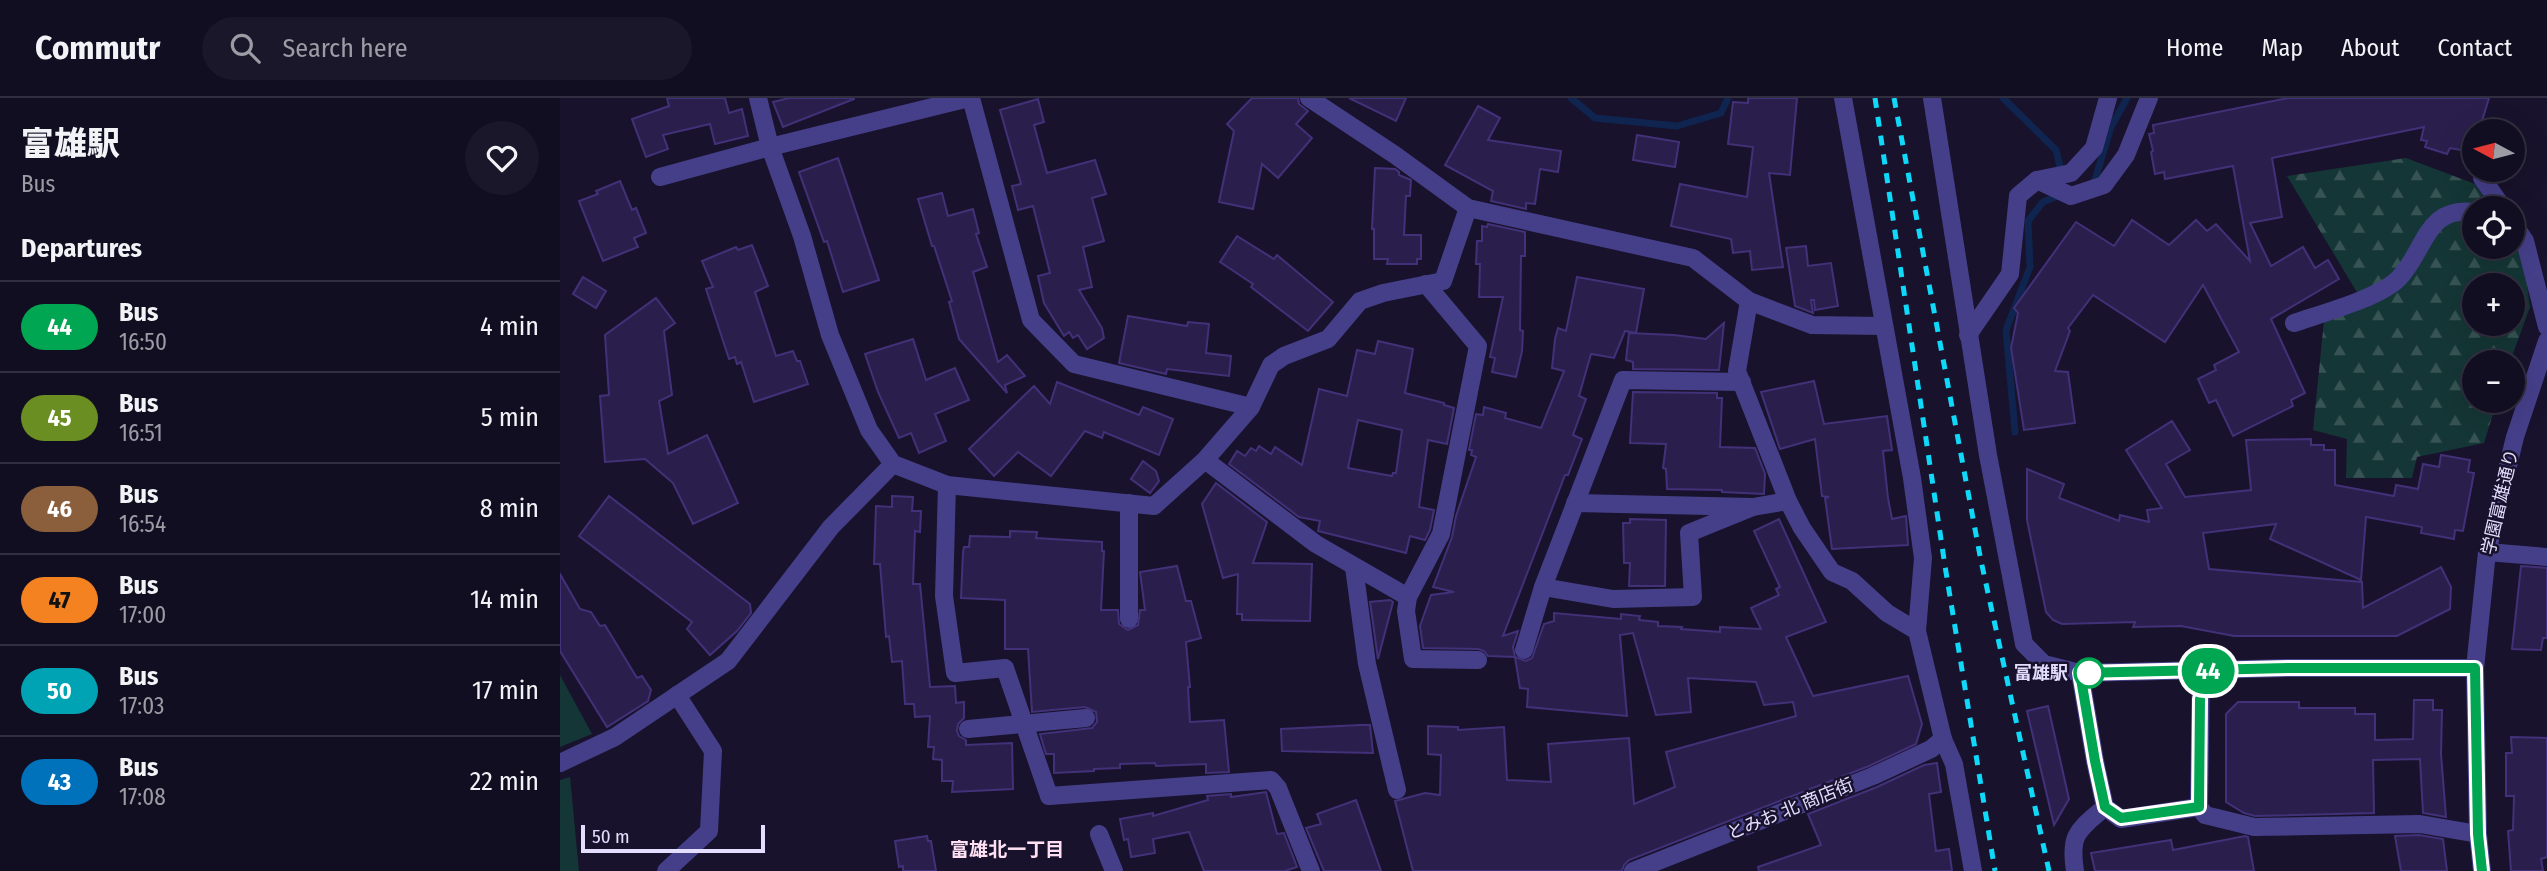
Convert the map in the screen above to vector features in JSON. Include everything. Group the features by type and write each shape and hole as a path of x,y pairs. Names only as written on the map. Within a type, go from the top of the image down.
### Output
{"street":[{"path":"758,98 770,146 802,236 830,335 869,430 892,464 947,485 1154,506 1205,460 1251,407 1271,365 1284,356 1328,339 1360,301 1383,293 1443,281 1468,208"},
{"path":"660,177 770,146 970,98 1031,320 1074,364 1251,407"},
{"path":"1309,98 1468,208 1693,258 1749,301 1812,325 1883,326"},
{"path":"1843,98 1912,478 1923,558 1917,631 1943,739 1954,764 1973,871"},
{"path":"1932,98 1988,456 2024,644 2044,664 2080,673 2288,668 2475,668"},
{"path":"1968,335 2010,274 2018,196 2037,180 2071,173 2094,148 2108,98"},
{"path":"2037,180 2071,196 2104,186 2126,155 2149,98"},
{"path":"2294,323 2376,293 2398,279 2433,226 2446,214 2462,210"},
{"path":"2525,241 2547,327"},
{"path":"1426,284 1478,346 1441,534 1408,597 1406,611 1413,659 1478,660"},
{"path":"1749,301 1737,372 1788,501 1802,528 1832,572 1852,580 1886,613 1917,631"},
{"name":"学園富雄通り","path":"2482,871 2478,834 2475,668 2487,552 2515,438 2547,341"},
{"path":"1524,650 1543,587 1623,380 1742,382"},
{"path":"1205,460 1316,544 1408,597"},
{"path":"560,763 615,737 728,661 831,527 892,464"},
{"path":"947,485 944,596 955,673 1005,667 1049,796 1271,780 1278,788 1310,871"},
{"path":"1543,587 1613,599 1693,597 1689,533 1753,508 1788,501"},
{"path":"1129,503 1129,619"},
{"path":"1575,503 1753,508"},
{"path":"2487,552 2547,557"},
{"path":"1354,567 1367,664 1397,790"},
{"path":"2200,671 2199,807 2205,815 2254,827 2420,824 2478,834"},
{"path":"2080,673 2105,807 2121,818 2199,807"},
{"path":"666,871 709,831 713,751 677,695"},
{"path":"968,729 1086,718"},
{"name":"とみお 北 商店街","path":"1633,871 1873,776 1931,749 1943,739"},
{"path":"2075,871 2071,850 2078,830 2105,807"},
{"path":"1099,834 1114,871"}],"green space":[{"path":"2406,158 2462,179 2462,182 2475,184 2483,196 2462,196 2462,259 2523,259 2530,307 2525,321 2525,273 2462,273 2462,336 2519,336 2514,350 2462,350 2462,413 2493,413 2484,443 2417,457 2412,478 2346,478 2347,439 2313,430 2324,321 2364,304 2287,176"},
{"path":"560,675 592,734 560,747"},
{"path":"570,777 579,871 560,871 560,780"}],"building":[{"path":"667,98 725,98 729,113 742,109 748,136 715,144 710,124 663,135 668,149 646,157 632,119 669,106"},
{"path":"789,98 854,99 783,127 773,102"},
{"path":"1252,98 1298,98 1299,104 1308,111 1296,124 1312,138 1278,178 1262,164 1253,209 1219,202 1234,131 1227,124"},
{"path":"1349,98 1406,98 1396,121"},
{"path":"1748,98 1797,98 1790,175 1769,173 1783,267 1752,270 1750,251 1733,253 1731,239 1671,226 1680,184 1747,197 1753,147 1728,144 1733,102 1748,103"},
{"path":"2288,98 2489,98 2483,119 2462,119 2462,150 2450,148 2447,154 2425,147 2427,141 2421,140 2424,127 2272,158 2282,217 2250,223 2271,266 2303,247 2315,268 2328,260 2339,279 2271,319 2305,393 2291,400 2293,406 2233,436 2216,400 2209,403 2198,379 2216,370 2214,365 2239,352 2203,285 2165,342 2093,295 2068,328 2070,331 2055,371 2068,372 2075,423 2024,430 2011,348 2018,313 2014,308 2076,222 2114,246 2132,220 2169,245 2196,220 2207,231 2216,224 2250,261 2233,166 2165,179 2164,172 2155,174 2149,134 2154,133 2153,125"},
{"path":"1038,99 1044,122 1034,125 1047,173 1095,160 1106,194 1092,198 1104,241 1083,247 1092,287 1079,290 1102,328 1104,338 1087,349 1078,335 1073,338 1069,332 1064,336 1044,303 1038,276 1050,273 1033,206 1018,210 1012,186 1021,184 1000,110"},
{"path":"1478,106 1500,118 1488,140 1561,151 1558,172 1540,169 1535,204 1526,203 1526,209 1491,201 1493,191 1445,165"},
{"path":"1637,135 1679,142 1675,167 1633,160"},
{"path":"838,158 879,280 843,292 827,241 824,242 799,172"},
{"path":"1375,168 1395,169 1399,175 1411,180 1410,196 1406,196 1404,235 1421,235 1421,259 1417,259 1417,264 1387,264 1388,259 1374,259 1372,229"},
{"path":"620,181 632,210 636,208 646,233 634,238 638,247 603,261 579,201"},
{"path":"942,193 948,216 973,209 979,233 976,234 987,267 973,272 998,362 1007,355 1025,376 1005,385 1007,393 959,339 949,302 952,301 918,199"},
{"path":"1488,224 1525,232 1525,256 1521,256 1522,351 1516,377 1492,372 1495,358 1490,357 1503,297 1479,297 1480,264 1476,264 1477,241 1482,241 1482,226 1487,227"},
{"path":"1237,236 1274,259 1277,255 1333,302 1308,331 1251,287 1253,284 1220,262"},
{"path":"752,245 768,286 755,292 776,356 793,351 797,361 800,361 808,384 754,402 741,362 737,364 735,357 729,359 706,289 713,287 702,261 736,247 738,250"},
{"path":"1806,246 1808,266 1831,263 1838,306 1815,310 1814,300 1811,300 1813,313 1795,306 1786,248"},
{"path":"583,277 606,291 596,308 573,294"},
{"path":"1577,277 1644,289 1636,333 1625,331 1614,358 1591,354 1579,396 1586,399 1573,435 1582,439 1568,475 1565,475 1503,636 1518,631 1513,647 1515,657 1488,656 1478,649 1423,648 1420,626 1431,595 1454,592 1433,587 1452,537 1456,516 1476,457 1471,455 1472,450 1469,450 1476,414 1483,415 1484,407 1506,413 1505,418 1541,428 1564,371 1552,368 1555,339 1558,328 1566,331"},
{"path":"656,298 675,323 664,331 672,395 659,401 668,454 707,435 738,503 693,524 673,483 645,459 605,462 600,396 609,395 605,335"},
{"path":"1128,316 1187,326 1188,322 1209,324 1206,353 1231,356 1229,376 1167,369 1166,374 1119,363"},
{"path":"1724,323 1719,370 1633,369 1633,362 1626,360 1629,333 1706,339"},
{"path":"913,339 926,380 955,368 969,400 935,414 946,441 919,453 911,433 899,438 878,392 865,354"},
{"path":"1378,341 1413,349 1405,393 1454,408 1447,444 1428,440 1419,507 1434,510 1430,530 1425,540 1410,536 1406,553 1318,531 1320,521 1299,517 1229,464 1237,451 1245,456 1251,448 1256,451 1259,446 1271,454 1275,447 1302,465 1319,389 1347,396 1357,350 1375,354","holes":["1358,420 1402,430 1396,473 1392,476 1348,468"]},
{"path":"1814,381 1824,424 1887,416 1892,450 1883,451 1888,498 1892,519 1906,516 1908,545 1832,549 1825,498 1829,497 1822,496 1815,439 1780,449 1761,392"},
{"path":"1057,382 1139,415 1143,407 1173,419 1159,455 1104,432 1102,438 1085,431 1051,476 1018,452 994,476 969,449 1034,386 1050,404"},
{"path":"1633,392 1717,393 1717,398 1722,398 1720,447 1755,448 1765,474 1764,494 1667,489 1666,469 1663,468 1666,444 1630,443"},
{"path":"2172,421 2190,450 2166,464 2185,497 2251,490 2246,440 2311,439 2311,445 2324,445 2324,450 2335,450 2335,485 2394,496 2396,485 2418,489 2423,464 2439,467 2441,455 2470,460 2468,472 2474,473 2463,531 2455,530 2454,539 2421,533 2422,527 2366,517 2361,580 2270,539 2276,524 2203,533 2209,569 2362,582 2363,608 2441,567 2451,587 2450,609 2397,636 2234,636 2181,626 2133,627 2135,622 2062,624 2053,620 2046,612 2027,520 2027,469 2064,484 2059,498 2119,521 2120,515 2149,522 2147,510 2162,508 2126,450"},
{"path":"1143,461 1156,471 1159,481 1150,493 1131,479"},
{"path":"1216,483 1267,522 1253,563 1312,564 1310,621 1242,620 1242,614 1237,614 1238,574 1223,578 1202,504"},
{"path":"609,496 750,604 751,613 737,631 710,655 687,629 692,622 579,536"},
{"path":"892,496 913,497 912,511 921,511 920,532 915,531 913,584 920,584 930,687 955,686 956,703 964,702 964,718 958,724 957,731 959,736 966,740 966,745 1012,743 1013,789 952,792 953,781 942,781 942,760 933,759 934,747 928,747 930,716 915,717 914,704 905,704 902,661 892,662 889,636 886,637 880,564 874,564 876,506 892,507"},
{"path":"1630,519 1666,520 1665,586 1629,586 1630,563 1624,563 1623,523 1630,523"},
{"path":"1779,519 1826,622 1786,637 1813,696 1908,676 1922,724 1916,744 1869,766 1629,860 1622,871 1413,871 1395,801 1425,793 1440,795 1441,755 1428,754 1428,726 1458,727 1458,730 1504,727 1507,780 1551,782 1548,744 1629,738 1634,804 1675,787 1666,752 1796,716 1793,702 1764,705 1756,682 1688,678 1691,712 1656,715 1633,633 1620,635 1627,716 1527,707 1528,689 1520,688 1515,657 1526,661 1532,658 1544,624 1554,621 1554,613 1621,619 1621,614 1640,616 1639,620 1658,622 1658,626 1682,627 1681,629 1720,632 1720,627 1761,629 1751,608 1779,595 1776,589 1780,587 1754,531"},
{"path":"1010,531 1037,532 1036,538 1102,542 1104,551 1101,610 1118,610 1119,624 1128,630 1138,625 1140,610 1145,610 1140,572 1177,566 1186,601 1191,601 1201,638 1186,642 1190,722 1224,720 1229,772 1206,773 1206,764 1156,766 1155,763 1120,764 1120,768 1054,773 1054,754 1046,754 1040,734 1092,728 1097,722 1096,712 1085,707 1032,712 1028,649 1005,649 1005,600 961,598 963,552 964,547 969,547 970,536 1010,537"},
{"path":"2521,566 2547,568 2547,638 2543,638 2541,650 2512,649"},
{"path":"560,574 580,609 591,612 600,626 605,625 637,678 642,676 651,690 648,701 607,727 560,651"},
{"path":"1370,602 1393,602 1378,659"},
{"path":"2414,700 2433,700 2433,710 2442,710 2441,754 2446,817 2423,813 2420,759 2373,760 2374,813 2255,816 2226,802 2226,714 2238,702 2299,702 2299,708 2355,708 2355,714 2375,714 2375,740 2413,739"},
{"path":"2048,706 2069,799 2054,825 2027,711"},
{"path":"1370,725 1373,753 1282,751 1281,729"},
{"path":"2511,737 2547,738 2547,857 2541,859 2543,871 2511,871 2508,831 2513,830 2514,796 2506,796 2506,753 2512,753"},
{"path":"1937,763 1941,792 1929,794 1936,851 1949,849 1952,871 1759,871 1758,867 1821,845 1808,814 1924,765"},
{"path":"1266,792 1277,834 1284,833 1297,867 1285,871 1204,871 1189,832 1153,839 1155,853 1131,857 1128,839 1124,840 1120,819 1153,813 1153,816 1208,800 1207,796 1231,794 1231,797"},
{"path":"1356,800 1381,871 1324,871 1306,828 1321,824 1317,814"},
{"path":"2419,835 2443,839 2447,871 2401,871 2395,836"},
{"path":"927,836 928,841 931,841 936,871 903,871 903,866 899,867 895,841"},
{"path":"2248,837 2254,871 2095,871 2091,853 2171,840 2173,850"}],"waterway":[{"path":"1571,98 1595,118 1677,126 1721,113 1728,98"},
{"path":"2003,98 2056,150 2062,175"},
{"path":"2092,184 2111,127 2127,98"},
{"path":"2015,432 2006,330 2030,267 2028,221 2043,202 2061,195"}],"railway":[{"path":"1875,98 1945,566 1995,871"},
{"path":"1894,98 1981,561 2049,871"}],"bus line":[{"name":"44","path":"2200,699 2199,807 2121,818 2105,807 2080,673 2288,668 2475,668 2478,834 2482,871"}],"place":[{"name":"富雄駅","path":"2089,673"}],"district":[{"name":"富雄北一丁目","path":"1007,849"}]}
